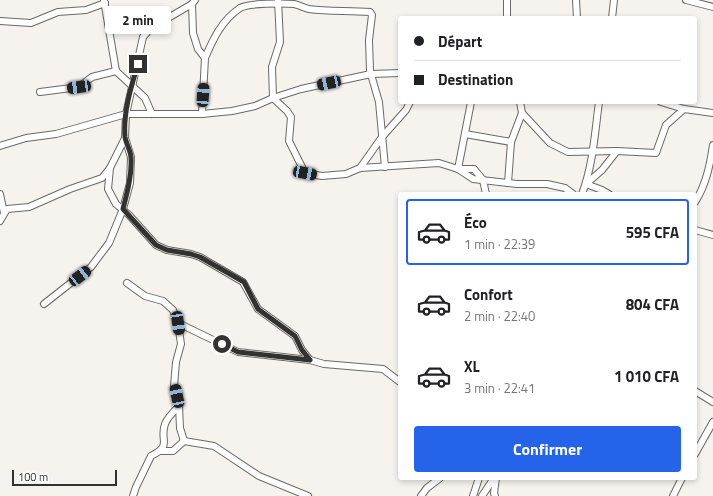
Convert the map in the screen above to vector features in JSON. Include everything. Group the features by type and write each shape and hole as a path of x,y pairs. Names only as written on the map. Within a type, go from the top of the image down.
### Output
{"street":[{"path":"238,0 241,7"},
{"path":"507,0 507,16"},
{"path":"576,0 577,16"},
{"path":"612,16 614,0"},
{"path":"686,0 713,7"},
{"path":"0,21 31,23 58,12 86,10 104,1 116,71 145,98 152,114"},
{"path":"194,2 193,33 198,49 206,58"},
{"path":"44,304 91,267 109,243 123,209 130,183 131,157 125,138 126,114 131,85 138,64 143,37 151,28 194,2"},
{"path":"278,2 280,42 272,67 273,98 287,111 291,117 289,141 305,173 322,176 346,174 360,168 439,162 458,170 473,179 508,183 546,184 565,188 570,192"},
{"path":"202,114 206,58 215,34 241,7 278,2 295,4 308,8 370,12 372,15 369,40 371,74 379,102 385,167"},
{"path":"40,92 79,87 92,77 116,71"},
{"path":"0,146 26,138 56,134 126,114 202,114 232,111 250,107 300,89 371,74 398,73"},
{"path":"360,168 382,136 406,110 409,104"},
{"path":"458,170 471,104"},
{"path":"508,183 511,142 522,113 520,104"},
{"path":"583,192 586,184 592,151 599,104"},
{"path":"666,104 684,110 713,113"},
{"path":"522,113 550,143 568,152 616,150 656,153 666,125 684,110"},
{"path":"465,134 511,142"},
{"path":"0,221 7,209 29,207 70,189 102,178 110,168 125,138"},
{"path":"697,199 702,190 713,145"},
{"path":"586,184 602,170 616,150"},
{"path":"110,168 108,189 116,204 123,209 156,245 167,250 200,257 244,282 258,309 295,336 302,350 310,360"},
{"path":"483,180 486,192"},
{"path":"586,184 606,192"},
{"path":"0,194 4,213"},
{"path":"697,229 713,234"},
{"path":"127,283 144,296 163,301 173,310 178,323 181,344 176,362 174,386 179,406 180,428 184,441"},
{"path":"178,323 238,352 310,360 324,364 383,369 398,380"},
{"path":"697,392 713,402"},
{"path":"161,451 164,445 166,422 179,406"},
{"path":"697,450 713,422"},
{"path":"133,496 151,456 161,451 173,450 184,441 214,446 259,476 308,496"},
{"path":"421,496 427,488 437,480"},
{"path":"474,496 478,480"},
{"path":"482,496 494,480"},
{"path":"494,496 495,480"},
{"path":"673,496 681,480"}],"route":[{"path":"138,64 131,85 126,114 125,138 131,157 130,183 123,209 156,245 167,250 200,257 244,282 258,309 295,336 299,341 302,350 310,360 238,352 222,344"}]}
